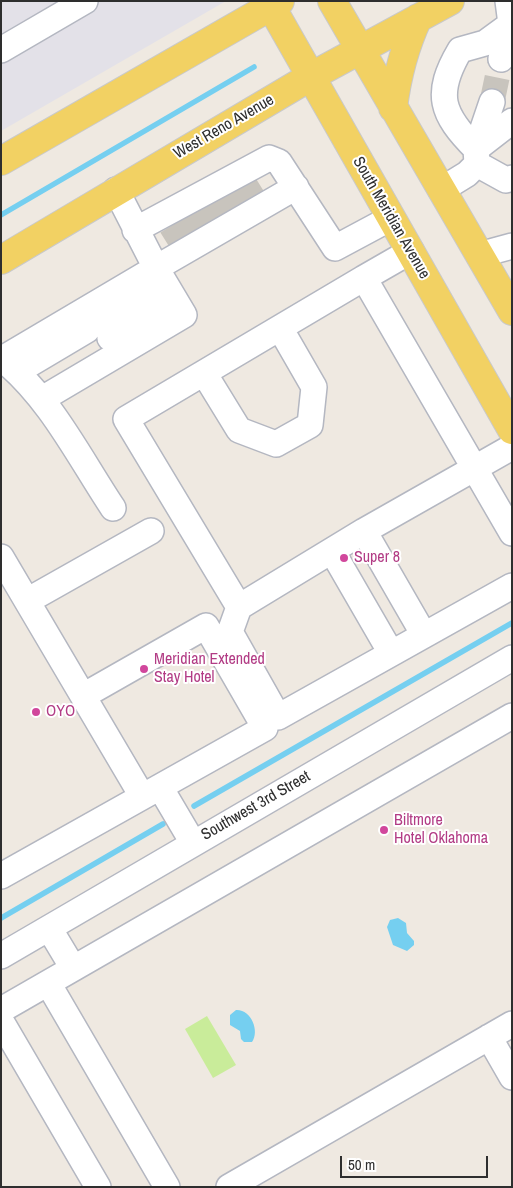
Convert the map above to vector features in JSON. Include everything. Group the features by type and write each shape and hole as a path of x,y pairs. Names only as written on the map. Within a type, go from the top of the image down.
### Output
{"main road":[{"path":"332,1 512,311"},
{"name":"West Reno Avenue","path":"1,260 116,190 310,77 450,1"},
{"path":"1,161 273,3"},
{"name":"South Meridian Avenue","path":"273,3 310,77 512,430"},
{"path":"393,108 398,73 407,42 418,18"}],"street":[{"path":"1,50 85,1"},
{"path":"501,59 509,44 511,16"},
{"path":"511,16 485,43 460,50 447,72 444,103 457,130 476,157 506,180 512,178"},
{"path":"441,190 467,174 476,157 492,102"},
{"path":"476,157 512,121"},
{"path":"19,375 99,334 166,284 213,212 269,158 279,162 335,248 392,218"},
{"path":"135,230 213,212 296,187"},
{"path":"19,375 184,315 135,230 116,190"},
{"path":"479,255 512,246"},
{"path":"239,607 126,419 411,251"},
{"path":"364,278 512,533"},
{"path":"19,375 166,284"},
{"path":"204,373 238,430 276,444 310,425 314,387 280,328"},
{"path":"19,375 113,508"},
{"path":"512,447 364,531 239,607 230,632 278,717 512,586"},
{"path":"27,601 151,531"},
{"path":"364,531 424,635"},
{"path":"332,551 391,653"},
{"path":"1,557 83,696 151,791 193,843"},
{"path":"1,876 265,728 206,626 83,696"},
{"name":"Southwest 3rd Street","path":"1,956 512,658"},
{"path":"1,1010 512,716"},
{"path":"49,928 74,968"},
{"path":"48,983 167,1187"},
{"path":"1,1021 98,1187"},
{"path":"229,1187 512,1024"},
{"path":"489,1037 512,1077"}],"shaded area":[{"path":"1,1 226,1 1,131"}],"green space":[{"path":"207,1016 236,1065 213,1078 185,1029"}],"water":[{"path":"398,918 406,923 407,933 414,941 414,945 407,951 393,945 387,927 390,920"},
{"path":"236,1010 246,1013 253,1022 255,1032 252,1042 244,1042 241,1039 240,1031 230,1025 230,1015"}],"waterway":[{"path":"1,215 254,67"},
{"path":"194,806 512,623"},
{"path":"1,918 163,824"}],"tunnel":[{"path":"492,102 501,59"},
{"path":"244,183 254,199"},
{"path":"227,193 237,209"},
{"path":"208,204 219,219"},
{"path":"189,215 198,231"},
{"path":"171,226 181,242"}],"place":[{"name":"Super 8","path":"344,558"},
{"name":"Meridian Extended Stay Hotel","path":"144,669"},
{"name":"OYO","path":"36,712"},
{"name":"Biltmore Hotel Oklahoma","path":"384,830"}]}
